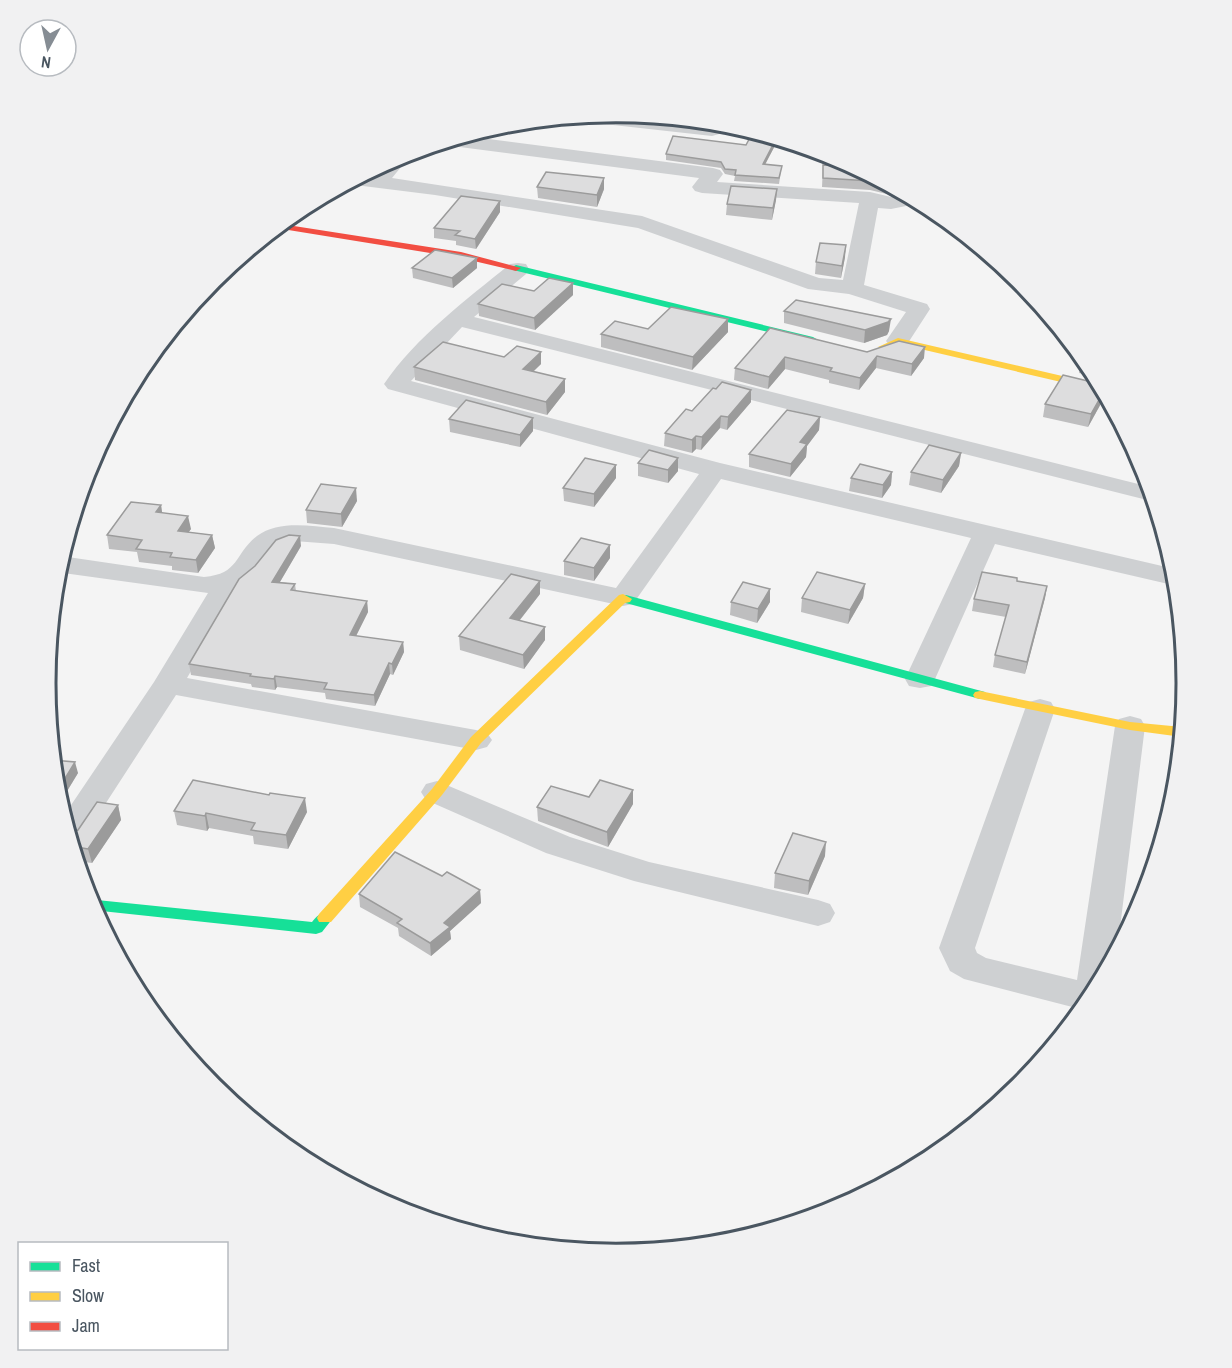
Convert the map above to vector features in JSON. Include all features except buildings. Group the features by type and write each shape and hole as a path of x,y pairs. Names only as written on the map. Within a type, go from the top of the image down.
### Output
{"street":[{"path":"472,143 713,174 702,187 870,198 852,288"},
{"path":"378,183 386,173"},
{"path":"367,182 642,222 816,284 852,288 919,309 898,341"},
{"path":"869,201 900,201"},
{"path":"291,228 461,255 831,344"},
{"path":"518,269 456,319 406,369 396,384 715,470 1166,575"},
{"path":"456,319 1143,493"},
{"path":"866,353 898,341 1090,386"},
{"path":"101,905 316,928 438,792 476,740 623,598 715,470"},
{"path":"74,826 168,684 228,583 245,569 266,542 294,533 334,536 623,598 920,679 1040,709 1130,726 1174,731"},
{"path":"920,679 986,534"},
{"path":"68,565 204,585 228,583"},
{"path":"168,684 476,740"},
{"path":"1040,709 957,948 963,962 977,969 1082,995"},
{"path":"1097,971 1130,726"},
{"path":"438,792 558,845 646,873 818,913"}],"traffic: fast":[{"path":"516,268 813,340"},
{"path":"626,599 980,695"},
{"path":"101,905 316,928 325,918"}],"traffic: slow":[{"path":"883,347 898,341 1090,386"},
{"path":"325,918 437,792 476,740 623,598 626,599"},
{"path":"980,695 1130,726 1174,731"}],"traffic: jam":[{"path":"291,228 461,255 516,268"}]}
